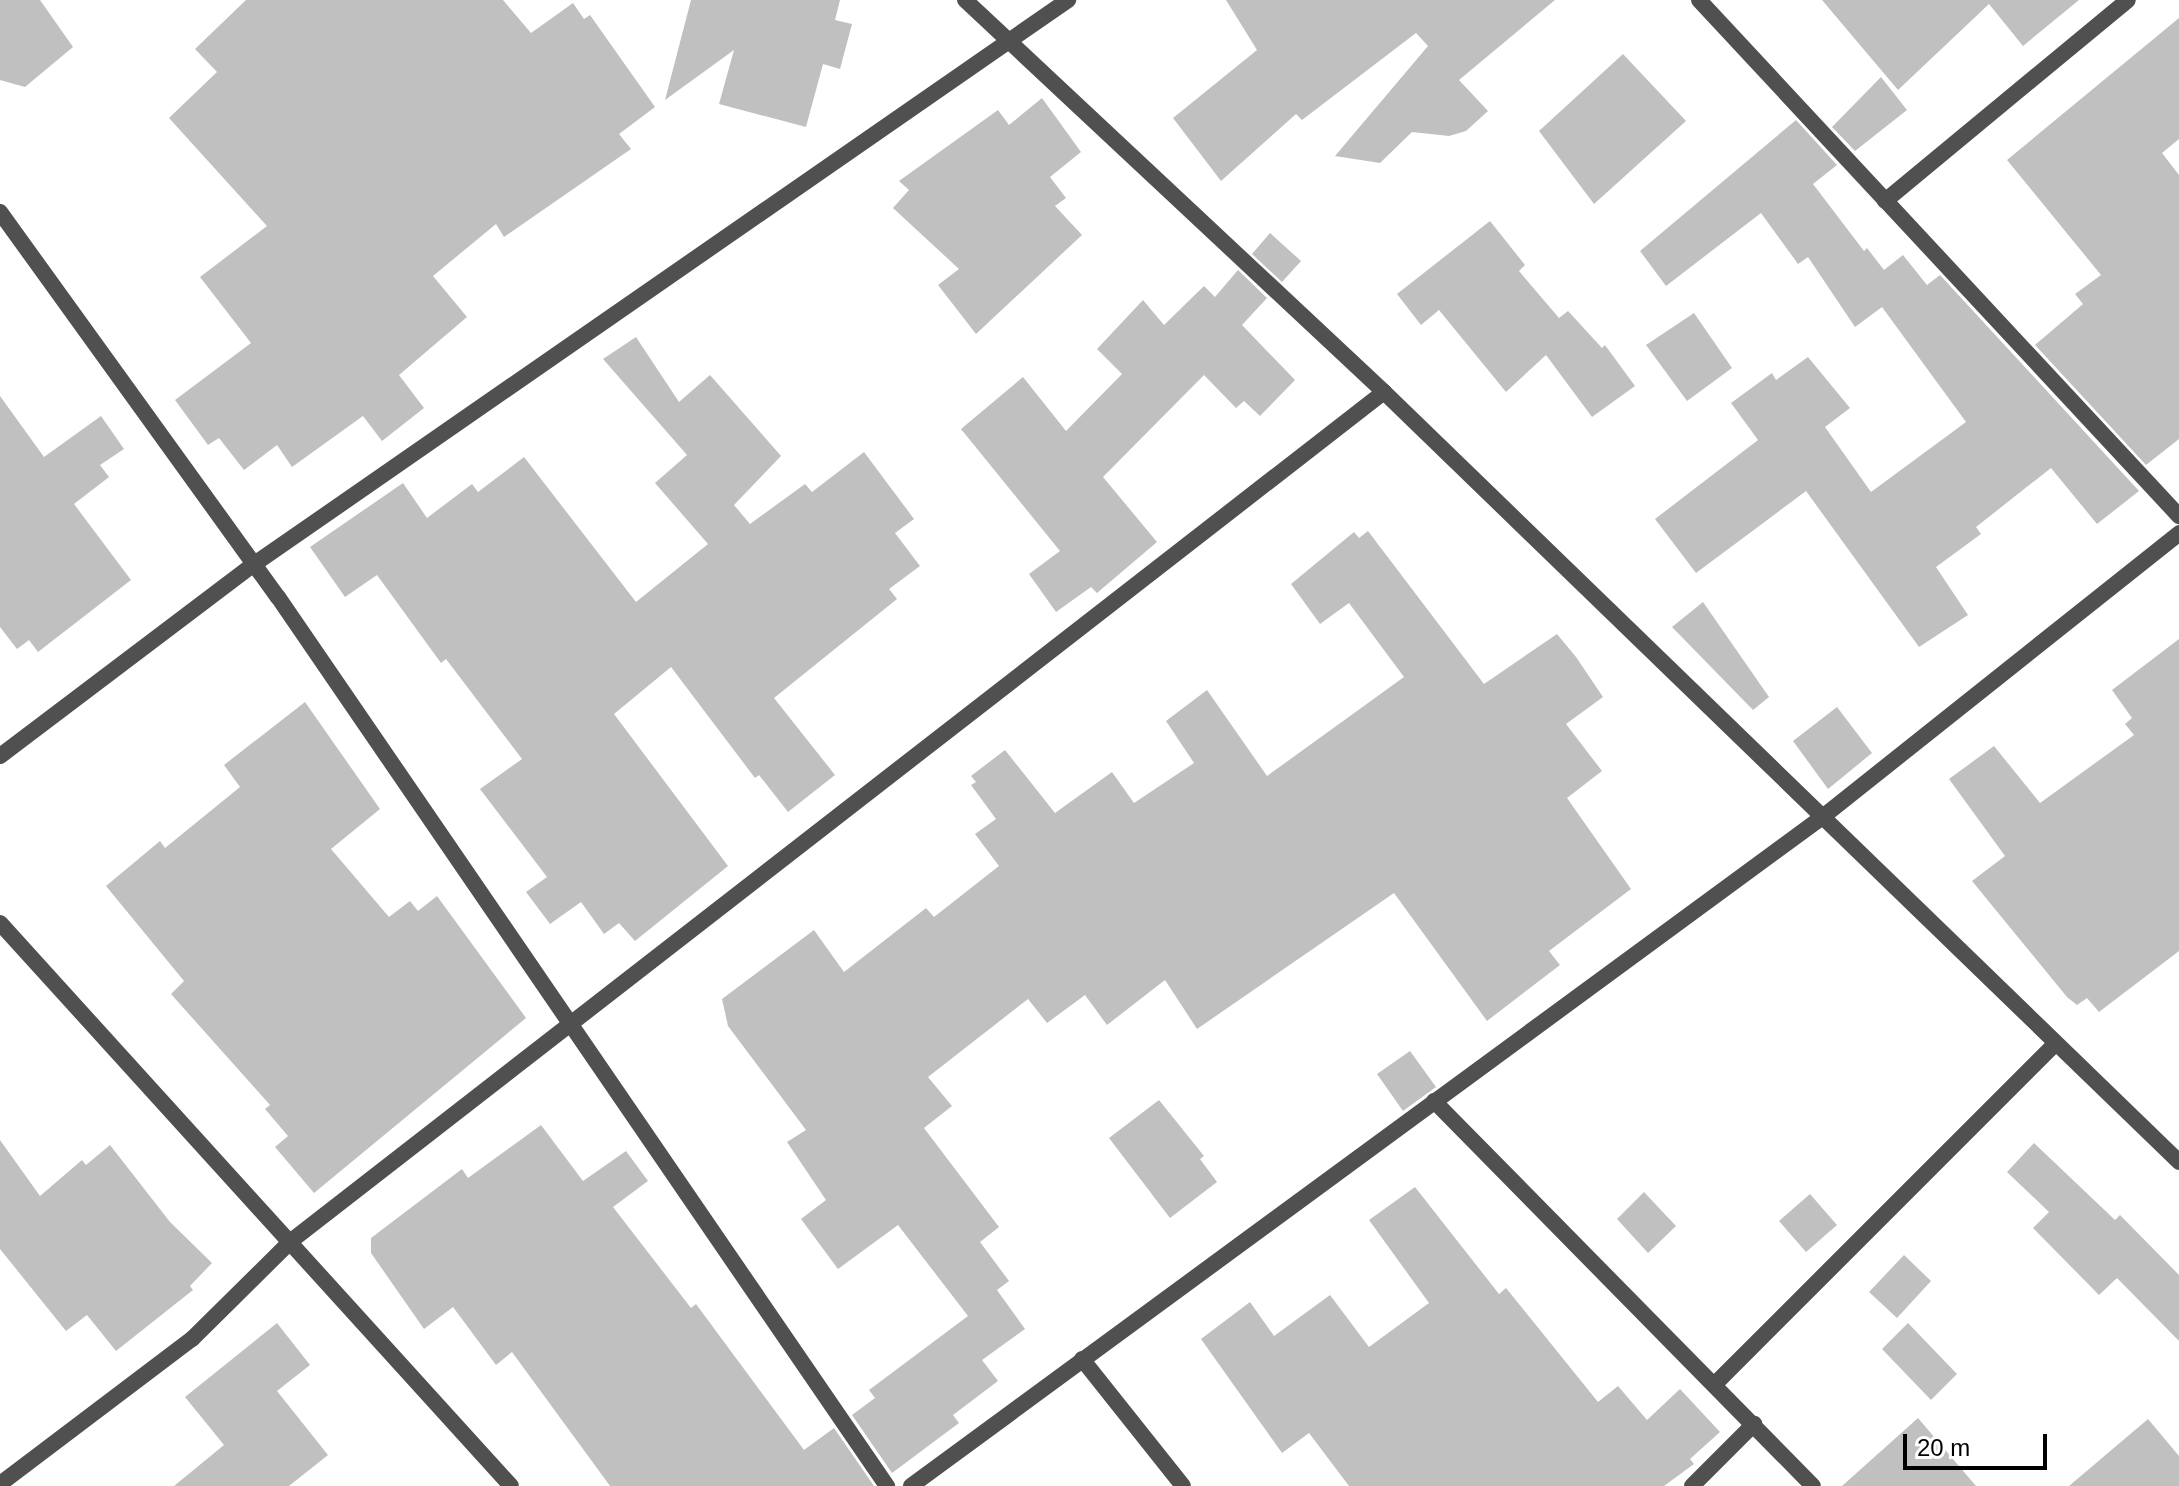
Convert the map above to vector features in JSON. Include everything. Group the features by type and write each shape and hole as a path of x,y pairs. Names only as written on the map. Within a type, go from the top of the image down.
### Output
{"street":[{"path":"965,0 1384,392 1825,815 2055,1044 2179,1162"},
{"path":"0,756 253,565 1068,0"},
{"path":"1699,0 2179,516"},
{"path":"1885,201 2128,0"},
{"path":"0,212 253,565 887,1486"},
{"path":"0,1484 192,1339 291,1241 1384,392"},
{"path":"911,1486 1825,815 2179,533"},
{"path":"0,923 511,1486"},
{"path":"1715,1384 2055,1044"},
{"path":"1434,1101 1813,1486"},
{"path":"1082,1359 1183,1486"},
{"path":"1692,1486 1754,1424"}],"building":[{"path":"0,0 40,0 73,47 25,87 0,80"},
{"path":"246,0 503,0 531,33 573,3 584,19 590,15 655,107 619,134 631,149 504,237 496,224 433,276 467,317 399,375 424,408 382,441 363,416 292,467 277,445 244,470 219,438 208,445 175,400 251,343 200,277 267,226 169,118 217,72 195,49"},
{"path":"691,0 840,0 835,20 852,24 840,69 823,64 806,127 719,104 734,50 665,100"},
{"path":"1226,0 1555,0 1459,80 1488,111 1466,131 1449,136 1412,132 1380,163 1335,156 1428,46 1416,33 1302,120 1296,114 1221,181 1173,118 1257,50"},
{"path":"1822,0 2079,0 2023,46 1989,4 1898,90"},
{"path":"2179,18 2179,139 2162,153 2179,175 2179,439 2146,465 2035,345 2083,304 2075,294 2101,275 2007,160"},
{"path":"1623,54 1686,121 1594,204 1539,131"},
{"path":"1881,77 1907,110 1855,151 1832,127"},
{"path":"1042,98 1081,152 1050,177 1066,198 1055,206 1082,235 976,334 938,285 959,269 893,208 909,190 899,181 998,110 1009,125"},
{"path":"1796,120 1837,165 1813,184 1864,251 1867,248 1884,270 1903,255 1927,285 1940,275 2139,491 2097,524 2051,468 1976,527 1981,534 1936,567 1968,615 1919,647 1806,491 1696,573 1655,519 1758,440 1731,403 1772,373 1776,380 1808,357 1850,408 1825,427 1871,492 1966,422 1882,307 1855,327 1808,257 1798,264 1761,213 1666,286 1640,251"},
{"path":"1490,221 1525,265 1519,271 1559,318 1568,311 1602,348 1605,345 1635,386 1592,417 1546,355 1506,392 1439,310 1421,325 1397,294"},
{"path":"1270,233 1301,261 1282,282 1252,254"},
{"path":"1238,270 1267,298 1242,325 1295,380 1260,416 1244,401 1236,408 1204,375 1103,477 1157,542 1097,593 1091,587 1056,612 1029,574 1060,551 961,429 1023,377 1066,431 1122,374 1097,349 1143,300 1164,325 1204,286 1215,297"},
{"path":"1694,313 1732,368 1687,401 1646,345"},
{"path":"636,337 679,402 710,375 781,456 734,505 750,524 805,484 812,492 864,452 914,519 895,533 920,566 889,589 897,599 774,698 835,775 788,812 759,775 755,778 671,667 614,714 728,866 635,941 619,923 604,934 581,902 550,924 526,892 547,877 480,789 522,759 446,659 441,663 377,575 345,597 310,547 403,483 427,518 472,484 478,492 524,457 636,602 708,544 655,483 687,455 603,359"},
{"path":"0,396 44,457 101,416 124,449 100,465 109,477 74,504 131,580 38,652 29,640 17,649 0,627"},
{"path":"1368,531 1484,684 1557,634 1576,657 1603,697 1566,724 1602,771 1567,798 1631,889 1549,951 1560,965 1487,1021 1394,893 1197,1029 1165,980 1107,1025 1085,995 1047,1023 1028,999 928,1077 952,1106 924,1128 999,1227 980,1242 1009,1281 997,1290 1025,1329 982,1360 998,1381 953,1415 959,1423 892,1473 852,1415 875,1398 869,1390 968,1316 898,1225 838,1269 801,1219 826,1200 787,1142 806,1130 728,1026 722,999 814,930 844,972 926,908 934,917 999,866 975,834 996,819 971,785 976,782 971,776 1005,750 1055,813 1112,772 1134,803 1194,763 1166,721 1207,690 1267,776 1404,677 1349,603 1320,624 1291,584 1354,532 1359,538"},
{"path":"1703,602 1769,697 1753,710 1672,627"},
{"path":"2179,639 2179,951 2099,1012 2087,998 2077,1005 2067,997 1972,881 2005,856 1949,779 1994,746 2040,803 2134,735 2125,724 2132,718 2112,690"},
{"path":"305,702 380,809 331,849 389,917 410,901 418,911 437,896 526,1018 314,1193 275,1147 288,1136 265,1109 270,1105 171,994 184,981 106,886 160,841 165,848 240,787 224,765"},
{"path":"1837,707 1872,753 1828,789 1793,741"},
{"path":"1410,1051 1436,1087 1403,1111 1377,1074"},
{"path":"1159,1100 1204,1156 1200,1159 1217,1182 1170,1218 1109,1138"},
{"path":"541,1125 583,1181 626,1151 648,1181 613,1207 691,1308 696,1304 804,1450 834,1428 874,1486 610,1486 512,1352 496,1365 453,1307 424,1329 371,1253 371,1238 462,1169 468,1178"},
{"path":"0,1140 40,1196 82,1160 86,1165 110,1145 170,1222 212,1263 190,1286 193,1290 116,1351 87,1315 66,1331 0,1249"},
{"path":"2034,1143 2115,1220 2120,1215 2179,1275 2179,1341 2117,1278 2099,1295 2033,1228 2049,1212 2007,1172"},
{"path":"1415,1187 1499,1294 1506,1288 1598,1402 1618,1386 1647,1420 1680,1389 1720,1432 1690,1459 1694,1464 1664,1486 1349,1486 1309,1433 1282,1453 1201,1339 1250,1302 1274,1336 1330,1295 1369,1347 1429,1303 1369,1220"},
{"path":"1644,1192 1676,1226 1648,1253 1617,1219"},
{"path":"1810,1194 1837,1225 1806,1252 1779,1221"},
{"path":"1904,1255 1931,1281 1897,1318 1869,1292"},
{"path":"277,1323 310,1365 277,1391 328,1455 289,1486 174,1486 224,1445 185,1397"},
{"path":"1908,1323 1957,1374 1931,1400 1882,1349"},
{"path":"1918,1418 1976,1486 1842,1486"},
{"path":"2148,1419 2179,1456 2179,1486 2069,1486"}]}
